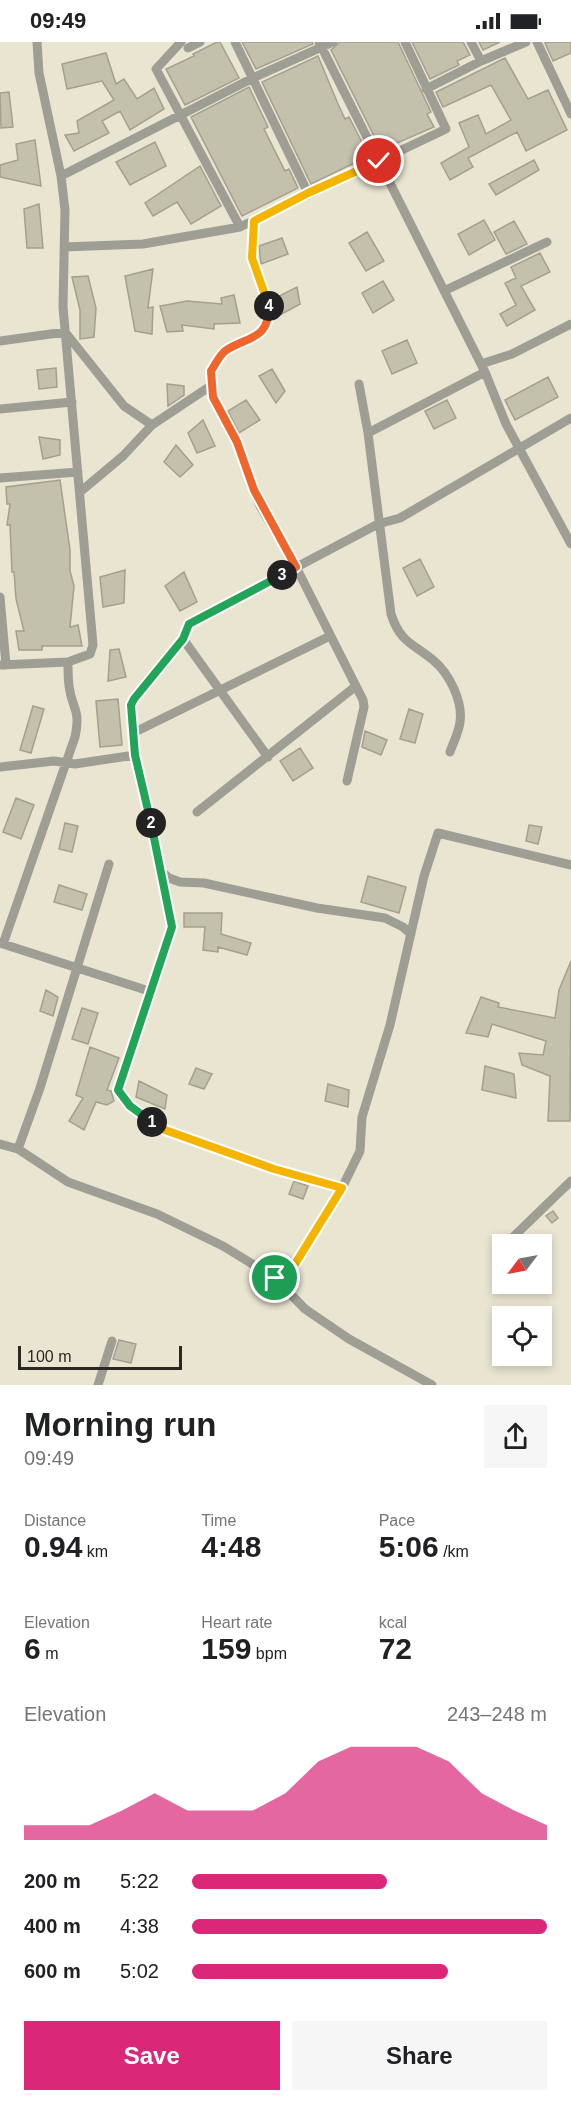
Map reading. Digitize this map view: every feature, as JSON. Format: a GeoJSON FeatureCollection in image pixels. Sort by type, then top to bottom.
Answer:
{"type":"FeatureCollection","features":[{"type":"Feature","properties":{"kind":"street"},"geometry":{"type":"LineString","coordinates":[[0,597],[3,665],[68,662],[90,654],[93,645],[65,332],[65,210],[61,176],[39,73],[37,42]]}},
{"type":"Feature","properties":{"kind":"street"},"geometry":{"type":"LineString","coordinates":[[200,42],[184,45],[156,69],[178,115],[240,226]]}},
{"type":"Feature","properties":{"kind":"street"},"geometry":{"type":"LineString","coordinates":[[235,42],[308,193]]}},
{"type":"Feature","properties":{"kind":"street"},"geometry":{"type":"LineString","coordinates":[[61,176],[253,78],[321,45],[333,42]]}},
{"type":"Feature","properties":{"kind":"street"},"geometry":{"type":"LineString","coordinates":[[64,247],[143,244],[240,226],[446,129],[405,42]]}},
{"type":"Feature","properties":{"kind":"street"},"geometry":{"type":"LineString","coordinates":[[471,42],[480,61]]}},
{"type":"Feature","properties":{"kind":"street"},"geometry":{"type":"LineString","coordinates":[[426,89],[480,61],[526,42]]}},
{"type":"Feature","properties":{"kind":"street"},"geometry":{"type":"LineString","coordinates":[[537,42],[571,114]]}},
{"type":"Feature","properties":{"kind":"street"},"geometry":{"type":"LineString","coordinates":[[321,45],[483,368],[506,424],[571,544]]}},
{"type":"Feature","properties":{"kind":"street"},"geometry":{"type":"LineString","coordinates":[[254,221],[252,258],[265,291],[269,317],[259,335],[226,351],[218,360],[211,371],[213,397],[237,442],[260,506],[296,567],[356,686],[364,707],[347,781]]}},
{"type":"Feature","properties":{"kind":"street"},"geometry":{"type":"LineString","coordinates":[[444,291],[547,242]]}},
{"type":"Feature","properties":{"kind":"street"},"geometry":{"type":"LineString","coordinates":[[368,433],[483,368],[571,324]]}},
{"type":"Feature","properties":{"kind":"street"},"geometry":{"type":"LineString","coordinates":[[0,341],[65,332]]}},
{"type":"Feature","properties":{"kind":"street"},"geometry":{"type":"LineString","coordinates":[[65,332],[124,406],[152,425]]}},
{"type":"Feature","properties":{"kind":"street"},"geometry":{"type":"LineString","coordinates":[[358,384],[368,433],[378,524],[395,627],[400,637],[435,661],[447,677],[456,698],[460,723],[450,752]]}},
{"type":"Feature","properties":{"kind":"street"},"geometry":{"type":"LineString","coordinates":[[80,492],[123,456],[152,425],[212,385]]}},
{"type":"Feature","properties":{"kind":"street"},"geometry":{"type":"LineString","coordinates":[[0,409],[72,402]]}},
{"type":"Feature","properties":{"kind":"street"},"geometry":{"type":"LineString","coordinates":[[342,1188],[274,1169],[165,1130],[126,1101],[118,1090],[172,927],[170,910],[158,868],[147,800],[135,755],[131,705],[183,639],[189,624],[378,524],[400,518],[571,418]]}},
{"type":"Feature","properties":{"kind":"street"},"geometry":{"type":"LineString","coordinates":[[0,478],[78,472]]}},
{"type":"Feature","properties":{"kind":"street"},"geometry":{"type":"LineString","coordinates":[[134,733],[330,636]]}},
{"type":"Feature","properties":{"kind":"street"},"geometry":{"type":"LineString","coordinates":[[183,639],[268,757]]}},
{"type":"Feature","properties":{"kind":"street"},"geometry":{"type":"LineString","coordinates":[[68,662],[69,688],[77,707],[78,721],[1,944],[149,991]]}},
{"type":"Feature","properties":{"kind":"street"},"geometry":{"type":"LineString","coordinates":[[197,812],[356,686]]}},
{"type":"Feature","properties":{"kind":"street"},"geometry":{"type":"LineString","coordinates":[[0,767],[54,761],[75,765],[135,755]]}},
{"type":"Feature","properties":{"kind":"street"},"geometry":{"type":"LineString","coordinates":[[282,1285],[342,1188],[360,1151],[362,1117],[390,1025],[424,876],[438,833],[571,865]]}},
{"type":"Feature","properties":{"kind":"street"},"geometry":{"type":"LineString","coordinates":[[18,1149],[40,1088],[110,864]]}},
{"type":"Feature","properties":{"kind":"street"},"geometry":{"type":"LineString","coordinates":[[158,868],[169,878],[180,882],[204,883],[317,908],[386,918],[411,934]]}},
{"type":"Feature","properties":{"kind":"street"},"geometry":{"type":"LineString","coordinates":[[0,1144],[18,1149],[68,1182],[157,1214],[223,1246],[282,1285],[304,1309],[349,1339],[432,1385]]}},
{"type":"Feature","properties":{"kind":"street"},"geometry":{"type":"LineString","coordinates":[[516,1234],[571,1181]]}},
{"type":"Feature","properties":{"kind":"street"},"geometry":{"type":"LineString","coordinates":[[98,1385],[112,1341]]}},
{"type":"Feature","properties":{"kind":"building"},"geometry":{"type":"Polygon","coordinates":[[[220,42],[239,78],[185,105],[166,69],[220,42]]]}},
{"type":"Feature","properties":{"kind":"building"},"geometry":{"type":"Polygon","coordinates":[[[242,42],[312,42],[313,44],[256,69],[242,42]]]}},
{"type":"Feature","properties":{"kind":"building"},"geometry":{"type":"Polygon","coordinates":[[[340,42],[398,42],[431,112],[427,114],[434,127],[381,150],[331,50],[340,42]]]}},
{"type":"Feature","properties":{"kind":"building"},"geometry":{"type":"Polygon","coordinates":[[[412,42],[463,42],[470,55],[457,61],[459,65],[430,79],[412,42]]]}},
{"type":"Feature","properties":{"kind":"building"},"geometry":{"type":"Polygon","coordinates":[[[479,42],[500,42],[483,50],[479,42]]]}},
{"type":"Feature","properties":{"kind":"building"},"geometry":{"type":"Polygon","coordinates":[[[571,42],[571,53],[553,61],[545,43],[571,42]]]}},
{"type":"Feature","properties":{"kind":"building"},"geometry":{"type":"Polygon","coordinates":[[[106,53],[116,84],[124,79],[137,99],[154,88],[164,109],[130,130],[120,111],[102,121],[109,133],[74,151],[65,135],[79,133],[77,121],[114,100],[102,81],[67,89],[62,64],[106,53]]]}},
{"type":"Feature","properties":{"kind":"building"},"geometry":{"type":"Polygon","coordinates":[[[318,56],[345,119],[349,117],[369,156],[311,184],[262,82],[318,56]]]}},
{"type":"Feature","properties":{"kind":"building"},"geometry":{"type":"Polygon","coordinates":[[[505,58],[528,99],[548,90],[567,130],[526,151],[517,132],[468,158],[473,167],[450,180],[441,163],[469,147],[459,123],[478,115],[486,134],[511,120],[491,85],[443,107],[436,92],[505,58]]]}},
{"type":"Feature","properties":{"kind":"building"},"geometry":{"type":"Polygon","coordinates":[[[249,87],[268,127],[264,129],[285,171],[289,169],[298,188],[242,216],[191,117],[249,87]]]}},
{"type":"Feature","properties":{"kind":"building"},"geometry":{"type":"Polygon","coordinates":[[[9,92],[13,127],[1,128],[0,93],[9,92]]]}},
{"type":"Feature","properties":{"kind":"building"},"geometry":{"type":"Polygon","coordinates":[[[35,140],[41,186],[0,177],[0,165],[18,160],[16,144],[35,140]]]}},
{"type":"Feature","properties":{"kind":"building"},"geometry":{"type":"Polygon","coordinates":[[[155,142],[166,166],[130,185],[116,162],[155,142]]]}},
{"type":"Feature","properties":{"kind":"building"},"geometry":{"type":"Polygon","coordinates":[[[534,160],[539,170],[496,195],[489,184],[534,160]]]}},
{"type":"Feature","properties":{"kind":"building"},"geometry":{"type":"Polygon","coordinates":[[[200,166],[221,206],[191,224],[177,202],[153,216],[145,203],[200,166]]]}},
{"type":"Feature","properties":{"kind":"building"},"geometry":{"type":"Polygon","coordinates":[[[39,204],[43,248],[27,248],[24,209],[39,204]]]}},
{"type":"Feature","properties":{"kind":"building"},"geometry":{"type":"Polygon","coordinates":[[[484,220],[495,240],[469,255],[458,234],[484,220]]]}},
{"type":"Feature","properties":{"kind":"building"},"geometry":{"type":"Polygon","coordinates":[[[514,221],[527,244],[506,254],[494,232],[514,221]]]}},
{"type":"Feature","properties":{"kind":"building"},"geometry":{"type":"Polygon","coordinates":[[[367,232],[384,261],[366,271],[349,243],[367,232]]]}},
{"type":"Feature","properties":{"kind":"building"},"geometry":{"type":"Polygon","coordinates":[[[282,238],[288,254],[261,264],[259,246],[282,238]]]}},
{"type":"Feature","properties":{"kind":"building"},"geometry":{"type":"Polygon","coordinates":[[[540,253],[550,272],[521,286],[535,310],[507,326],[500,314],[516,305],[505,283],[516,278],[511,267],[540,253]]]}},
{"type":"Feature","properties":{"kind":"building"},"geometry":{"type":"Polygon","coordinates":[[[153,269],[148,308],[153,307],[152,334],[135,331],[125,276],[153,269]]]}},
{"type":"Feature","properties":{"kind":"building"},"geometry":{"type":"Polygon","coordinates":[[[88,276],[96,308],[94,337],[80,339],[80,310],[72,277],[88,276]]]}},
{"type":"Feature","properties":{"kind":"building"},"geometry":{"type":"Polygon","coordinates":[[[383,281],[394,300],[373,313],[362,293],[383,281]]]}},
{"type":"Feature","properties":{"kind":"building"},"geometry":{"type":"Polygon","coordinates":[[[297,287],[300,304],[280,315],[273,299],[297,287]]]}},
{"type":"Feature","properties":{"kind":"building"},"geometry":{"type":"Polygon","coordinates":[[[234,295],[240,323],[214,324],[214,329],[182,325],[183,331],[167,332],[160,306],[187,301],[222,304],[221,298],[234,295]]]}},
{"type":"Feature","properties":{"kind":"building"},"geometry":{"type":"Polygon","coordinates":[[[407,340],[417,363],[392,374],[382,351],[407,340]]]}},
{"type":"Feature","properties":{"kind":"building"},"geometry":{"type":"Polygon","coordinates":[[[56,368],[57,387],[39,389],[37,370],[56,368]]]}},
{"type":"Feature","properties":{"kind":"building"},"geometry":{"type":"Polygon","coordinates":[[[272,369],[285,391],[276,403],[259,376],[272,369]]]}},
{"type":"Feature","properties":{"kind":"building"},"geometry":{"type":"Polygon","coordinates":[[[548,377],[558,397],[515,420],[505,400],[548,377]]]}},
{"type":"Feature","properties":{"kind":"building"},"geometry":{"type":"Polygon","coordinates":[[[167,384],[184,386],[184,395],[168,406],[167,384]]]}},
{"type":"Feature","properties":{"kind":"building"},"geometry":{"type":"Polygon","coordinates":[[[246,400],[260,420],[239,433],[228,411],[246,400]]]}},
{"type":"Feature","properties":{"kind":"building"},"geometry":{"type":"Polygon","coordinates":[[[447,400],[456,418],[434,429],[425,411],[447,400]]]}},
{"type":"Feature","properties":{"kind":"building"},"geometry":{"type":"Polygon","coordinates":[[[203,420],[215,446],[197,453],[188,433],[203,420]]]}},
{"type":"Feature","properties":{"kind":"building"},"geometry":{"type":"Polygon","coordinates":[[[39,437],[60,440],[60,455],[43,459],[39,437]]]}},
{"type":"Feature","properties":{"kind":"building"},"geometry":{"type":"Polygon","coordinates":[[[176,445],[193,465],[180,477],[164,462],[176,445]]]}},
{"type":"Feature","properties":{"kind":"building"},"geometry":{"type":"Polygon","coordinates":[[[60,480],[70,550],[70,571],[74,586],[70,627],[78,625],[82,646],[42,646],[42,650],[19,650],[16,631],[24,631],[16,599],[14,572],[12,572],[10,525],[7,525],[10,504],[7,504],[6,487],[60,480]]]}},
{"type":"Feature","properties":{"kind":"building"},"geometry":{"type":"Polygon","coordinates":[[[420,559],[434,587],[417,596],[403,568],[420,559]]]}},
{"type":"Feature","properties":{"kind":"building"},"geometry":{"type":"Polygon","coordinates":[[[125,570],[124,603],[103,607],[100,577],[125,570]]]}},
{"type":"Feature","properties":{"kind":"building"},"geometry":{"type":"Polygon","coordinates":[[[184,572],[197,602],[180,611],[165,586],[184,572]]]}},
{"type":"Feature","properties":{"kind":"building"},"geometry":{"type":"Polygon","coordinates":[[[119,649],[126,677],[108,681],[110,650],[119,649]]]}},
{"type":"Feature","properties":{"kind":"building"},"geometry":{"type":"Polygon","coordinates":[[[118,699],[122,745],[100,747],[96,701],[118,699]]]}},
{"type":"Feature","properties":{"kind":"building"},"geometry":{"type":"Polygon","coordinates":[[[33,706],[44,709],[31,753],[20,750],[33,706]]]}},
{"type":"Feature","properties":{"kind":"building"},"geometry":{"type":"Polygon","coordinates":[[[409,709],[423,714],[415,743],[400,739],[409,709]]]}},
{"type":"Feature","properties":{"kind":"building"},"geometry":{"type":"Polygon","coordinates":[[[365,731],[387,740],[381,755],[362,747],[365,731]]]}},
{"type":"Feature","properties":{"kind":"building"},"geometry":{"type":"Polygon","coordinates":[[[300,748],[313,768],[293,781],[280,761],[300,748]]]}},
{"type":"Feature","properties":{"kind":"building"},"geometry":{"type":"Polygon","coordinates":[[[16,798],[34,805],[21,839],[3,832],[16,798]]]}},
{"type":"Feature","properties":{"kind":"building"},"geometry":{"type":"Polygon","coordinates":[[[65,823],[78,826],[72,852],[59,849],[65,823]]]}},
{"type":"Feature","properties":{"kind":"building"},"geometry":{"type":"Polygon","coordinates":[[[529,825],[542,827],[538,844],[526,841],[529,825]]]}},
{"type":"Feature","properties":{"kind":"building"},"geometry":{"type":"Polygon","coordinates":[[[368,876],[406,887],[399,913],[361,902],[368,876]]]}},
{"type":"Feature","properties":{"kind":"building"},"geometry":{"type":"Polygon","coordinates":[[[59,885],[87,894],[82,910],[54,902],[59,885]]]}},
{"type":"Feature","properties":{"kind":"building"},"geometry":{"type":"Polygon","coordinates":[[[184,913],[222,913],[221,934],[251,943],[247,955],[218,947],[218,952],[203,950],[205,927],[184,927],[184,913]]]}},
{"type":"Feature","properties":{"kind":"building"},"geometry":{"type":"Polygon","coordinates":[[[571,961],[570,1121],[548,1121],[550,1076],[522,1065],[519,1053],[543,1055],[546,1041],[492,1024],[488,1037],[466,1033],[481,997],[499,1003],[498,1007],[555,1018],[559,990],[571,961]]]}},
{"type":"Feature","properties":{"kind":"building"},"geometry":{"type":"Polygon","coordinates":[[[46,990],[58,997],[53,1016],[40,1011],[46,990]]]}},
{"type":"Feature","properties":{"kind":"building"},"geometry":{"type":"Polygon","coordinates":[[[82,1008],[98,1013],[88,1044],[72,1039],[82,1008]]]}},
{"type":"Feature","properties":{"kind":"building"},"geometry":{"type":"Polygon","coordinates":[[[90,1047],[119,1058],[107,1090],[111,1091],[114,1101],[107,1105],[96,1102],[84,1130],[69,1121],[83,1098],[76,1095],[90,1047]]]}},
{"type":"Feature","properties":{"kind":"building"},"geometry":{"type":"Polygon","coordinates":[[[485,1066],[514,1074],[516,1098],[482,1090],[485,1066]]]}},
{"type":"Feature","properties":{"kind":"building"},"geometry":{"type":"Polygon","coordinates":[[[196,1068],[212,1074],[204,1089],[189,1084],[196,1068]]]}},
{"type":"Feature","properties":{"kind":"building"},"geometry":{"type":"Polygon","coordinates":[[[139,1081],[167,1095],[165,1109],[136,1097],[139,1081]]]}},
{"type":"Feature","properties":{"kind":"building"},"geometry":{"type":"Polygon","coordinates":[[[328,1084],[349,1090],[348,1107],[325,1101],[328,1084]]]}},
{"type":"Feature","properties":{"kind":"building"},"geometry":{"type":"Polygon","coordinates":[[[294,1181],[308,1186],[303,1199],[289,1194],[294,1181]]]}},
{"type":"Feature","properties":{"kind":"building"},"geometry":{"type":"Polygon","coordinates":[[[553,1211],[558,1218],[552,1223],[546,1216],[553,1211]]]}},
{"type":"Feature","properties":{"kind":"building"},"geometry":{"type":"Polygon","coordinates":[[[119,1340],[136,1344],[131,1363],[113,1359],[119,1340]]]}},
{"type":"Feature","properties":{"kind":"route"},"geometry":{"type":"LineString","coordinates":[[275,1278],[282,1285],[342,1188],[306,1176],[274,1169],[219,1147],[165,1130],[130,1106],[118,1090],[172,927],[170,910],[158,868],[141,772],[135,755],[131,705],[146,682],[183,639],[189,624],[296,567],[260,506],[237,442],[213,397],[211,371],[226,351],[259,335],[269,317],[265,291],[252,258],[254,221],[308,193],[379,161]]}}]}
